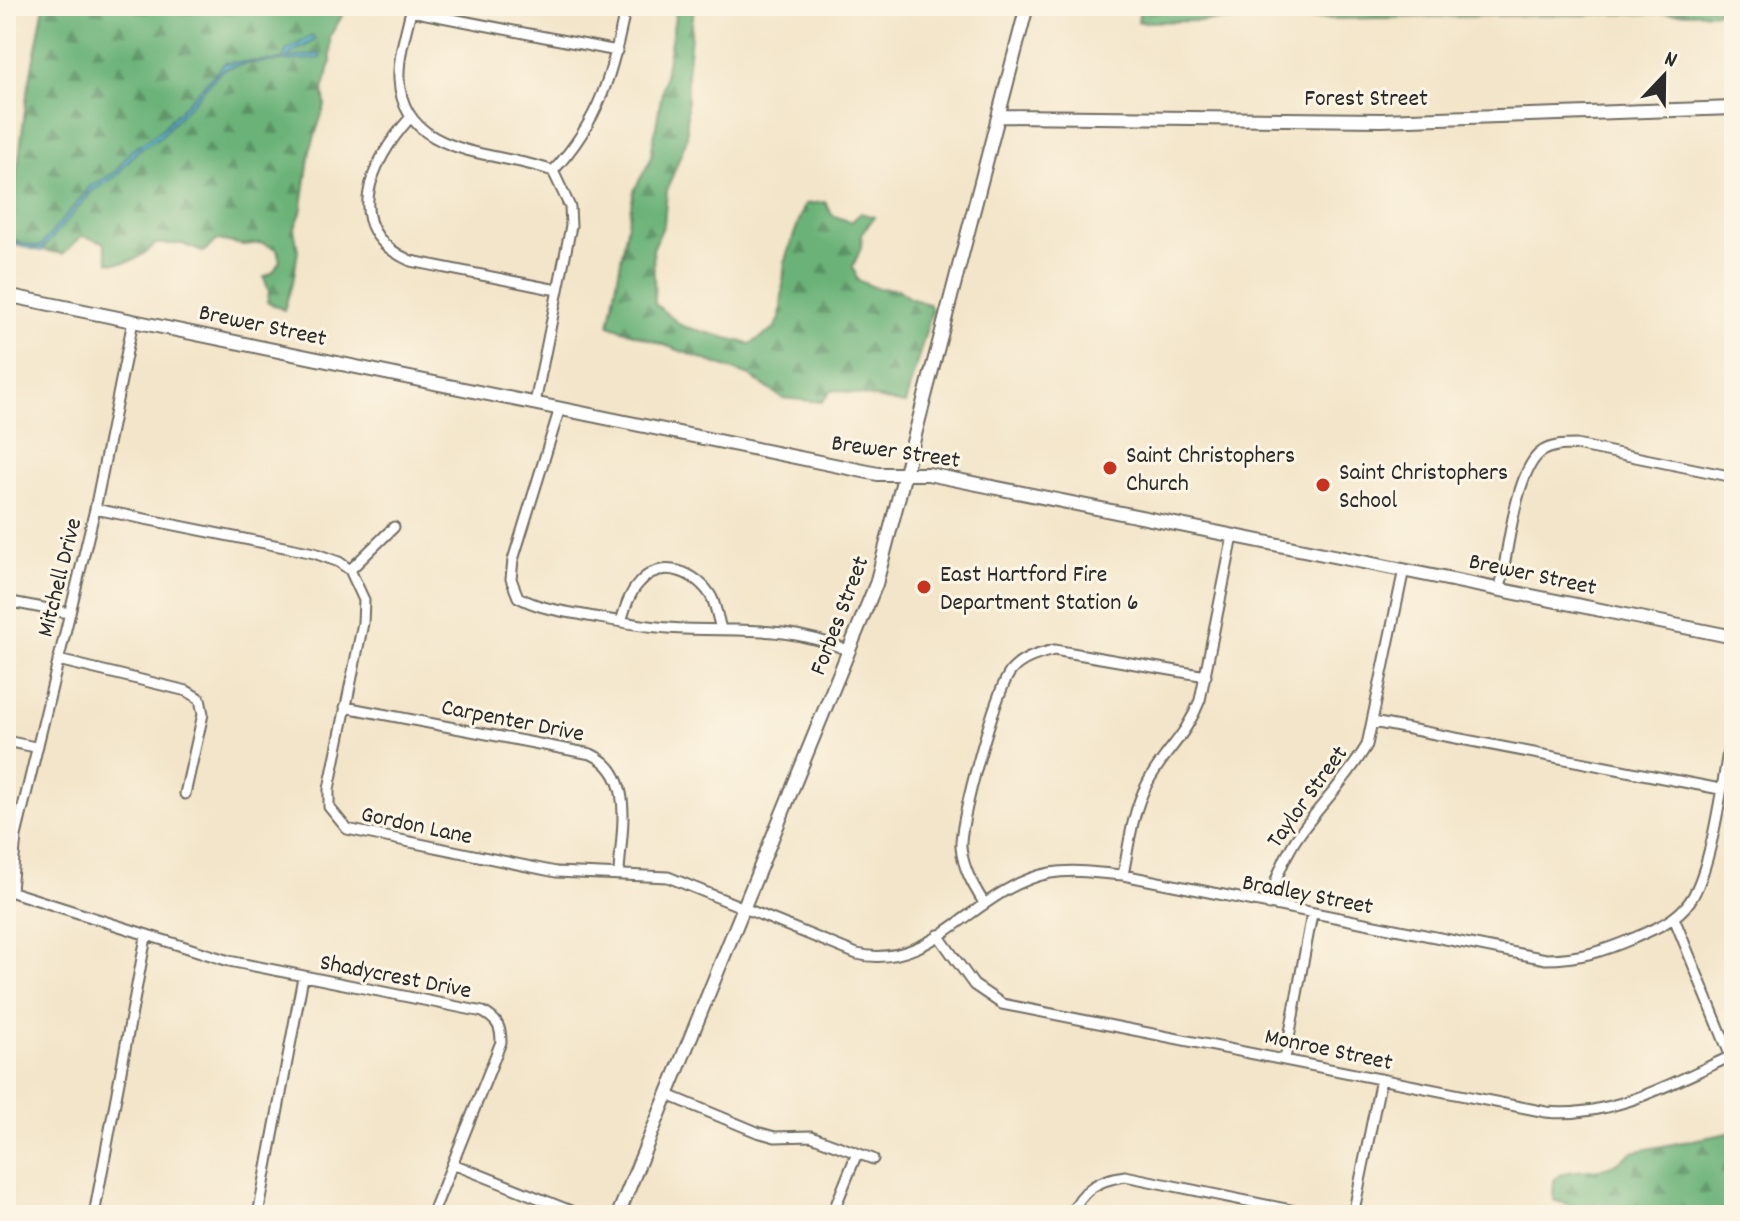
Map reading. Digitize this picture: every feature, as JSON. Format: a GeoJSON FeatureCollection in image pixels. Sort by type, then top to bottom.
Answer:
{"type":"FeatureCollection","features":[{"type":"Feature","properties":{"kind":"main road","name":"Forbes Street"},"geometry":{"type":"LineString","coordinates":[[618,1215],[880,572],[1027,6]]}},
{"type":"Feature","properties":{"kind":"main road","name":"Forest Street"},"geometry":{"type":"LineString","coordinates":[[999,116],[1381,120],[1734,108]]}},
{"type":"Feature","properties":{"kind":"main road","name":"Brewer Street"},"geometry":{"type":"LineString","coordinates":[[6,295],[878,474],[928,474],[1734,637]]}},
{"type":"Feature","properties":{"kind":"street"},"geometry":{"type":"LineString","coordinates":[[553,171],[576,146],[597,113],[617,51],[626,6]]}},
{"type":"Feature","properties":{"kind":"street"},"geometry":{"type":"LineString","coordinates":[[535,403],[571,226],[570,207],[553,171],[530,162],[444,143],[410,118],[399,77],[412,9],[617,51]]}},
{"type":"Feature","properties":{"kind":"street"},"geometry":{"type":"LineString","coordinates":[[410,118],[386,144],[374,171],[368,196],[369,218],[376,238],[391,253],[411,261],[557,290]]}},
{"type":"Feature","properties":{"kind":"street","name":"Mitchell Drive"},"geometry":{"type":"LineString","coordinates":[[9,890],[16,836],[35,747],[95,509],[133,321]]}},
{"type":"Feature","properties":{"kind":"street"},"geometry":{"type":"LineString","coordinates":[[560,408],[513,560],[511,579],[518,597],[533,605],[621,622],[792,632],[815,636],[850,651]]}},
{"type":"Feature","properties":{"kind":"street"},"geometry":{"type":"LineString","coordinates":[[1500,589],[1524,480],[1541,452],[1559,445],[1576,445],[1734,477]]}},
{"type":"Feature","properties":{"kind":"street"},"geometry":{"type":"LineString","coordinates":[[95,509],[314,553],[339,562],[350,570],[394,527]]}},
{"type":"Feature","properties":{"kind":"street"},"geometry":{"type":"LineString","coordinates":[[1123,875],[1137,806],[1158,765],[1191,724],[1206,676],[1233,536]]}},
{"type":"Feature","properties":{"kind":"street","name":"Taylor Street"},"geometry":{"type":"LineString","coordinates":[[1269,905],[1285,852],[1302,826],[1354,767],[1367,745],[1404,569]]}},
{"type":"Feature","properties":{"kind":"street","name":"Gordon Lane"},"geometry":{"type":"LineString","coordinates":[[350,570],[364,600],[329,807],[347,829],[556,872],[619,872],[668,877],[745,908]]}},
{"type":"Feature","properties":{"kind":"street"},"geometry":{"type":"LineString","coordinates":[[621,622],[628,599],[641,580],[658,570],[681,570],[698,580],[712,598],[721,629]]}},
{"type":"Feature","properties":{"kind":"street"},"geometry":{"type":"LineString","coordinates":[[6,601],[69,613]]}},
{"type":"Feature","properties":{"kind":"street"},"geometry":{"type":"LineString","coordinates":[[984,903],[964,870],[960,845],[963,822],[1000,694],[1011,671],[1030,657],[1054,650],[1206,676]]}},
{"type":"Feature","properties":{"kind":"street"},"geometry":{"type":"LineString","coordinates":[[58,660],[187,691],[200,699],[203,714],[185,794]]}},
{"type":"Feature","properties":{"kind":"street","name":"Carpenter Drive"},"geometry":{"type":"LineString","coordinates":[[345,707],[591,754],[606,761],[618,775],[622,795],[619,872]]}},
{"type":"Feature","properties":{"kind":"street","name":"Bradley Street"},"geometry":{"type":"LineString","coordinates":[[745,908],[857,954],[878,959],[898,957],[921,948],[984,903],[1048,873],[1077,871],[1123,875],[1546,959],[1575,959],[1604,951],[1674,918],[1689,903],[1700,883],[1734,717]]}},
{"type":"Feature","properties":{"kind":"street"},"geometry":{"type":"LineString","coordinates":[[1373,722],[1720,789]]}},
{"type":"Feature","properties":{"kind":"street"},"geometry":{"type":"LineString","coordinates":[[6,741],[35,747]]}},
{"type":"Feature","properties":{"kind":"street","name":"Shadycrest Drive"},"geometry":{"type":"LineString","coordinates":[[9,890],[146,937],[229,961],[483,1012],[494,1018],[501,1028],[501,1042],[453,1164]]}},
{"type":"Feature","properties":{"kind":"street"},"geometry":{"type":"LineString","coordinates":[[1285,1059],[1312,914]]}},
{"type":"Feature","properties":{"kind":"street"},"geometry":{"type":"LineString","coordinates":[[1674,918],[1732,1056]]}},
{"type":"Feature","properties":{"kind":"street","name":"Monroe Street"},"geometry":{"type":"LineString","coordinates":[[938,935],[974,985],[1002,1004],[1570,1114],[1618,1105],[1732,1056]]}},
{"type":"Feature","properties":{"kind":"street"},"geometry":{"type":"LineString","coordinates":[[94,1215],[146,937]]}},
{"type":"Feature","properties":{"kind":"street"},"geometry":{"type":"LineString","coordinates":[[258,1215],[303,977]]}},
{"type":"Feature","properties":{"kind":"street"},"geometry":{"type":"LineString","coordinates":[[1353,1215],[1381,1079]]}},
{"type":"Feature","properties":{"kind":"street"},"geometry":{"type":"LineString","coordinates":[[668,1095],[757,1132],[775,1137],[811,1136],[873,1159]]}},
{"type":"Feature","properties":{"kind":"street"},"geometry":{"type":"LineString","coordinates":[[832,1215],[857,1153]]}},
{"type":"Feature","properties":{"kind":"street"},"geometry":{"type":"LineString","coordinates":[[432,1215],[453,1164],[581,1215]]}},
{"type":"Feature","properties":{"kind":"street"},"geometry":{"type":"LineString","coordinates":[[1071,1215],[1085,1191],[1101,1180],[1125,1176],[1315,1215]]}},
{"type":"Feature","properties":{"kind":"green space"},"geometry":{"type":"Polygon","coordinates":[[[44,6],[348,6],[330,36],[331,63],[323,90],[325,105],[310,151],[301,213],[294,229],[298,250],[284,310],[267,302],[269,292],[264,277],[273,272],[280,261],[277,249],[262,243],[243,245],[218,240],[203,252],[182,244],[156,244],[135,259],[116,263],[109,262],[104,242],[82,236],[63,254],[32,248],[9,237],[27,94],[44,6]]]}},
{"type":"Feature","properties":{"kind":"green space"},"geometry":{"type":"Polygon","coordinates":[[[677,6],[694,6],[687,74],[687,138],[667,190],[664,224],[653,249],[655,304],[682,326],[750,344],[773,330],[780,319],[785,260],[805,204],[825,202],[832,215],[851,222],[861,213],[874,217],[862,234],[861,248],[853,266],[857,280],[876,288],[898,289],[909,298],[929,304],[932,310],[905,404],[837,390],[831,391],[822,402],[782,398],[750,376],[609,325],[634,190],[650,161],[677,6]]]}},
{"type":"Feature","properties":{"kind":"green space"},"geometry":{"type":"Polygon","coordinates":[[[1140,6],[1734,6],[1734,12],[1138,22],[1140,6]]]}},
{"type":"Feature","properties":{"kind":"green space"},"geometry":{"type":"Polygon","coordinates":[[[1734,1132],[1734,1215],[1601,1215],[1553,1200],[1554,1180],[1564,1173],[1607,1167],[1632,1152],[1734,1132]]]}},
{"type":"Feature","properties":{"kind":"water"},"geometry":{"type":"Polygon","coordinates":[[[312,36],[315,39],[312,42],[287,58],[320,54],[321,58],[255,63],[222,70],[160,137],[136,152],[116,176],[92,191],[41,251],[6,243],[7,240],[40,247],[90,187],[114,173],[131,151],[158,133],[225,63],[283,60],[286,51],[312,36]]]}},
{"type":"Feature","properties":{"kind":"place","name":"Saint Christophers Church"},"geometry":{"type":"Point","coordinates":[1110,468]}},
{"type":"Feature","properties":{"kind":"place","name":"Saint Christophers School"},"geometry":{"type":"Point","coordinates":[1323,485]}},
{"type":"Feature","properties":{"kind":"place","name":"East Hartford Fire Department Station 6"},"geometry":{"type":"Point","coordinates":[924,587]}}]}
